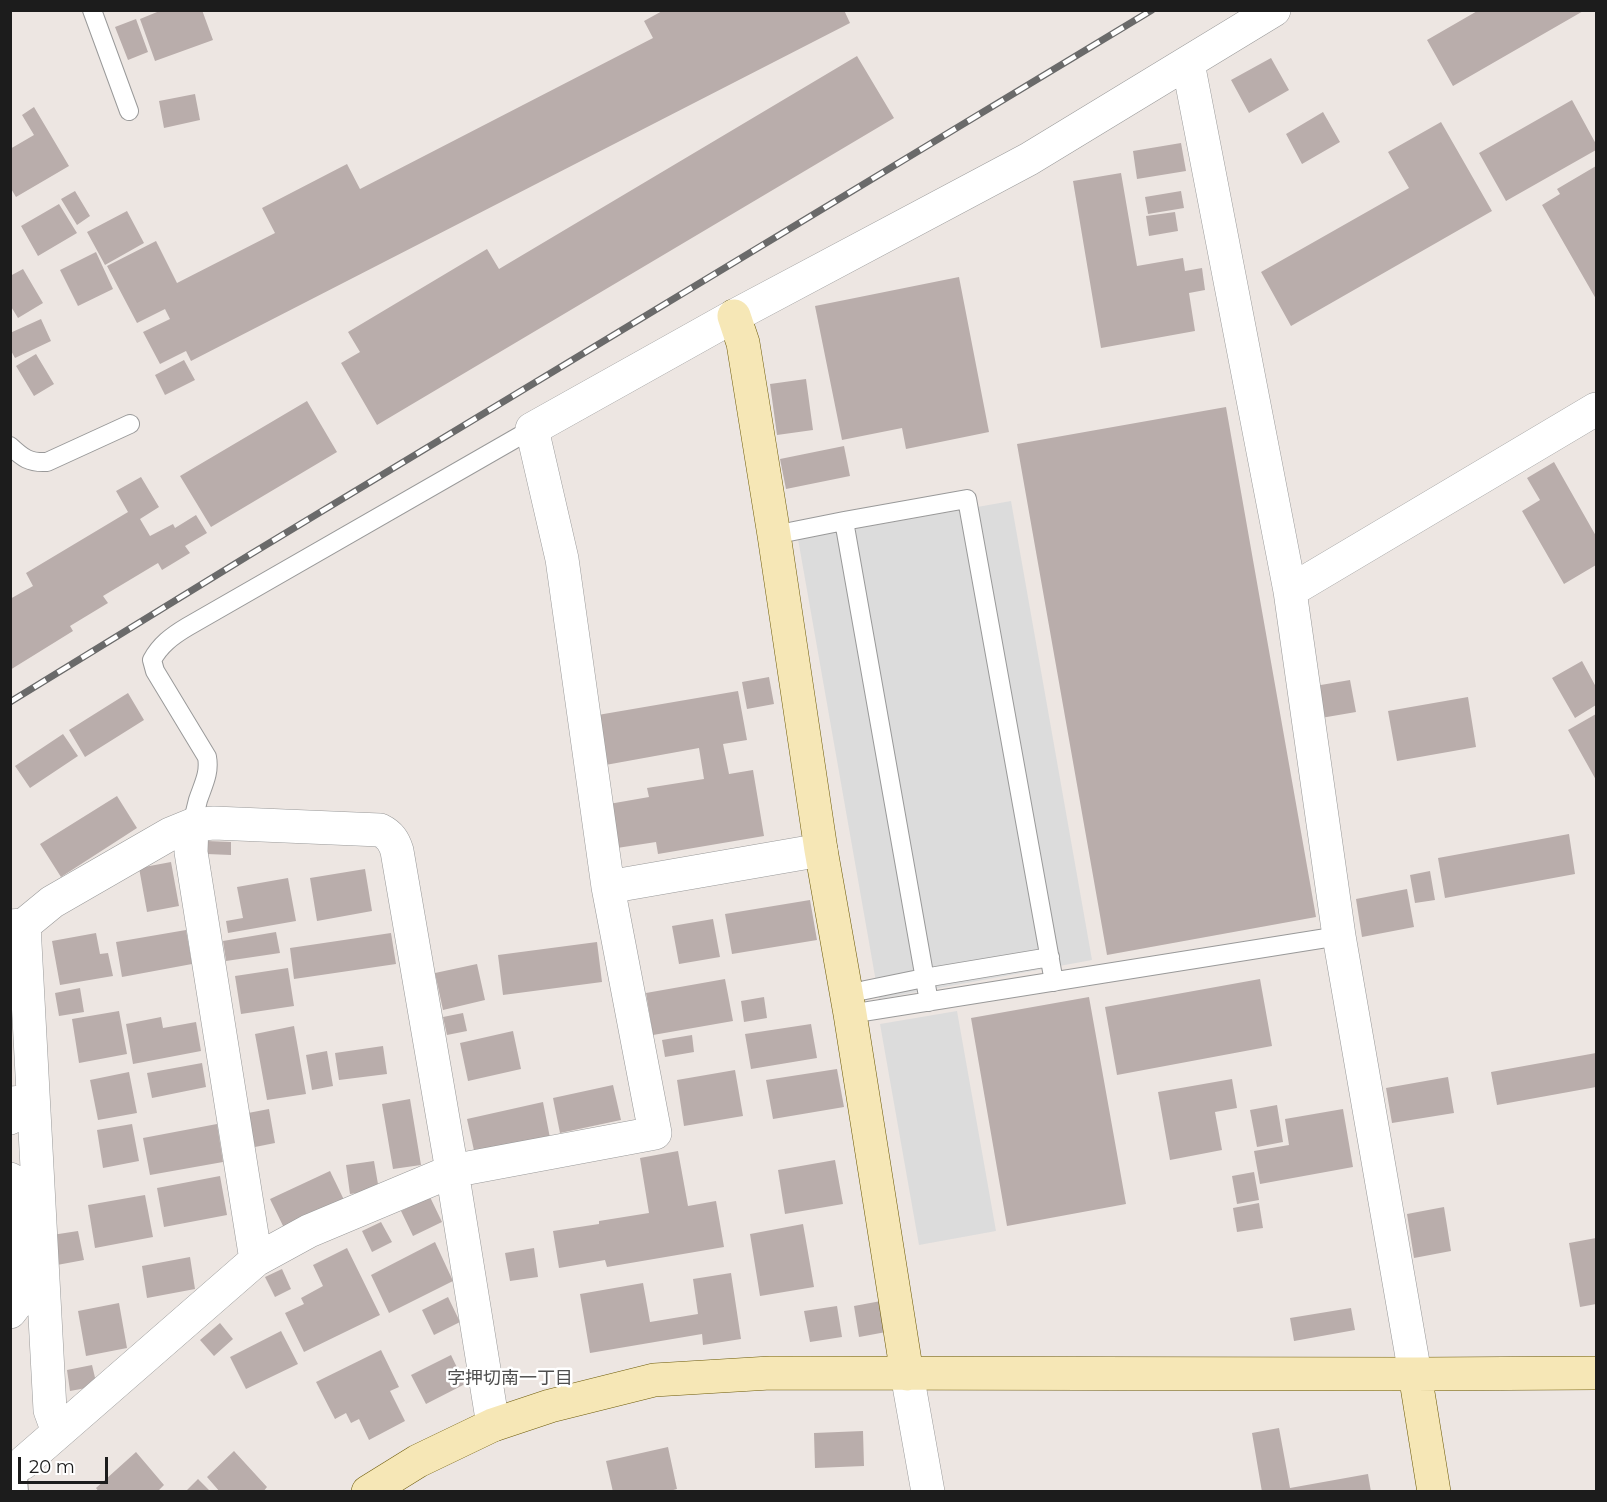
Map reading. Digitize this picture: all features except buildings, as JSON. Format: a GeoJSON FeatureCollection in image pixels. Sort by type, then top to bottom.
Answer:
{"type":"FeatureCollection","features":[{"type":"Feature","properties":{"kind":"street"},"geometry":{"type":"LineString","coordinates":[[21,1477],[58,1432],[256,1260],[309,1231],[452,1172],[655,1133],[608,887],[562,559],[532,429],[734,316],[1029,159],[1274,10]]}},
{"type":"Feature","properties":{"kind":"street"},"geometry":{"type":"LineString","coordinates":[[1188,63],[1290,591],[1339,936],[1434,1491]]}},
{"type":"Feature","properties":{"kind":"street"},"geometry":{"type":"LineString","coordinates":[[734,316],[743,343],[821,850],[928,1491]]}},
{"type":"Feature","properties":{"kind":"street"},"geometry":{"type":"LineString","coordinates":[[1290,591],[1596,409]]}},
{"type":"Feature","properties":{"kind":"street"},"geometry":{"type":"LineString","coordinates":[[58,1432],[50,1410],[22,1110],[17,925],[52,902],[170,834],[192,825],[214,823],[380,830],[387,833],[394,841],[398,851],[493,1425]]}},
{"type":"Feature","properties":{"kind":"street"},"geometry":{"type":"LineString","coordinates":[[192,825],[191,852],[256,1260]]}},
{"type":"Feature","properties":{"kind":"street"},"geometry":{"type":"LineString","coordinates":[[608,887],[821,850]]}},
{"type":"Feature","properties":{"kind":"street"},"geometry":{"type":"LineString","coordinates":[[10,1179],[22,1286],[20,1299],[10,1312]]}},
{"type":"Feature","properties":{"kind":"street"},"geometry":{"type":"LineString","coordinates":[[368,1491],[418,1461],[493,1425],[550,1406],[654,1380],[770,1373],[1596,1373]]}},
{"type":"Feature","properties":{"kind":"lane"},"geometry":{"type":"LineString","coordinates":[[92,10],[129,111]]}},
{"type":"Feature","properties":{"kind":"lane"},"geometry":{"type":"LineString","coordinates":[[10,446],[22,457],[34,463],[47,462],[130,424]]}},
{"type":"Feature","properties":{"kind":"lane"},"geometry":{"type":"LineString","coordinates":[[192,825],[209,766],[207,757],[155,671],[152,660],[157,651],[168,639],[187,627],[532,429]]}},
{"type":"Feature","properties":{"kind":"lane"},"geometry":{"type":"LineString","coordinates":[[774,535],[844,520],[967,499],[1054,981]]}},
{"type":"Feature","properties":{"kind":"lane"},"geometry":{"type":"LineString","coordinates":[[844,520],[928,1002]]}},
{"type":"Feature","properties":{"kind":"lane"},"geometry":{"type":"LineString","coordinates":[[848,1004],[928,1002],[1339,936]]}},
{"type":"Feature","properties":{"kind":"lane"},"geometry":{"type":"LineString","coordinates":[[848,1004],[924,978],[1050,957]]}},
{"type":"Feature","properties":{"kind":"shaded area"},"geometry":{"type":"Polygon","coordinates":[[[1011,501],[1092,960],[879,999],[798,539],[1011,501]]]}},
{"type":"Feature","properties":{"kind":"shaded area"},"geometry":{"type":"Polygon","coordinates":[[[957,1011],[996,1231],[919,1245],[880,1024],[957,1011]]]}},
{"type":"Feature","properties":{"kind":"railway"},"geometry":{"type":"LineString","coordinates":[[10,702],[1152,10]]}},
{"type":"Feature","properties":{"kind":"district","name":"字押切南一丁目"},"geometry":{"type":"Point","coordinates":[510,1379]}}]}
